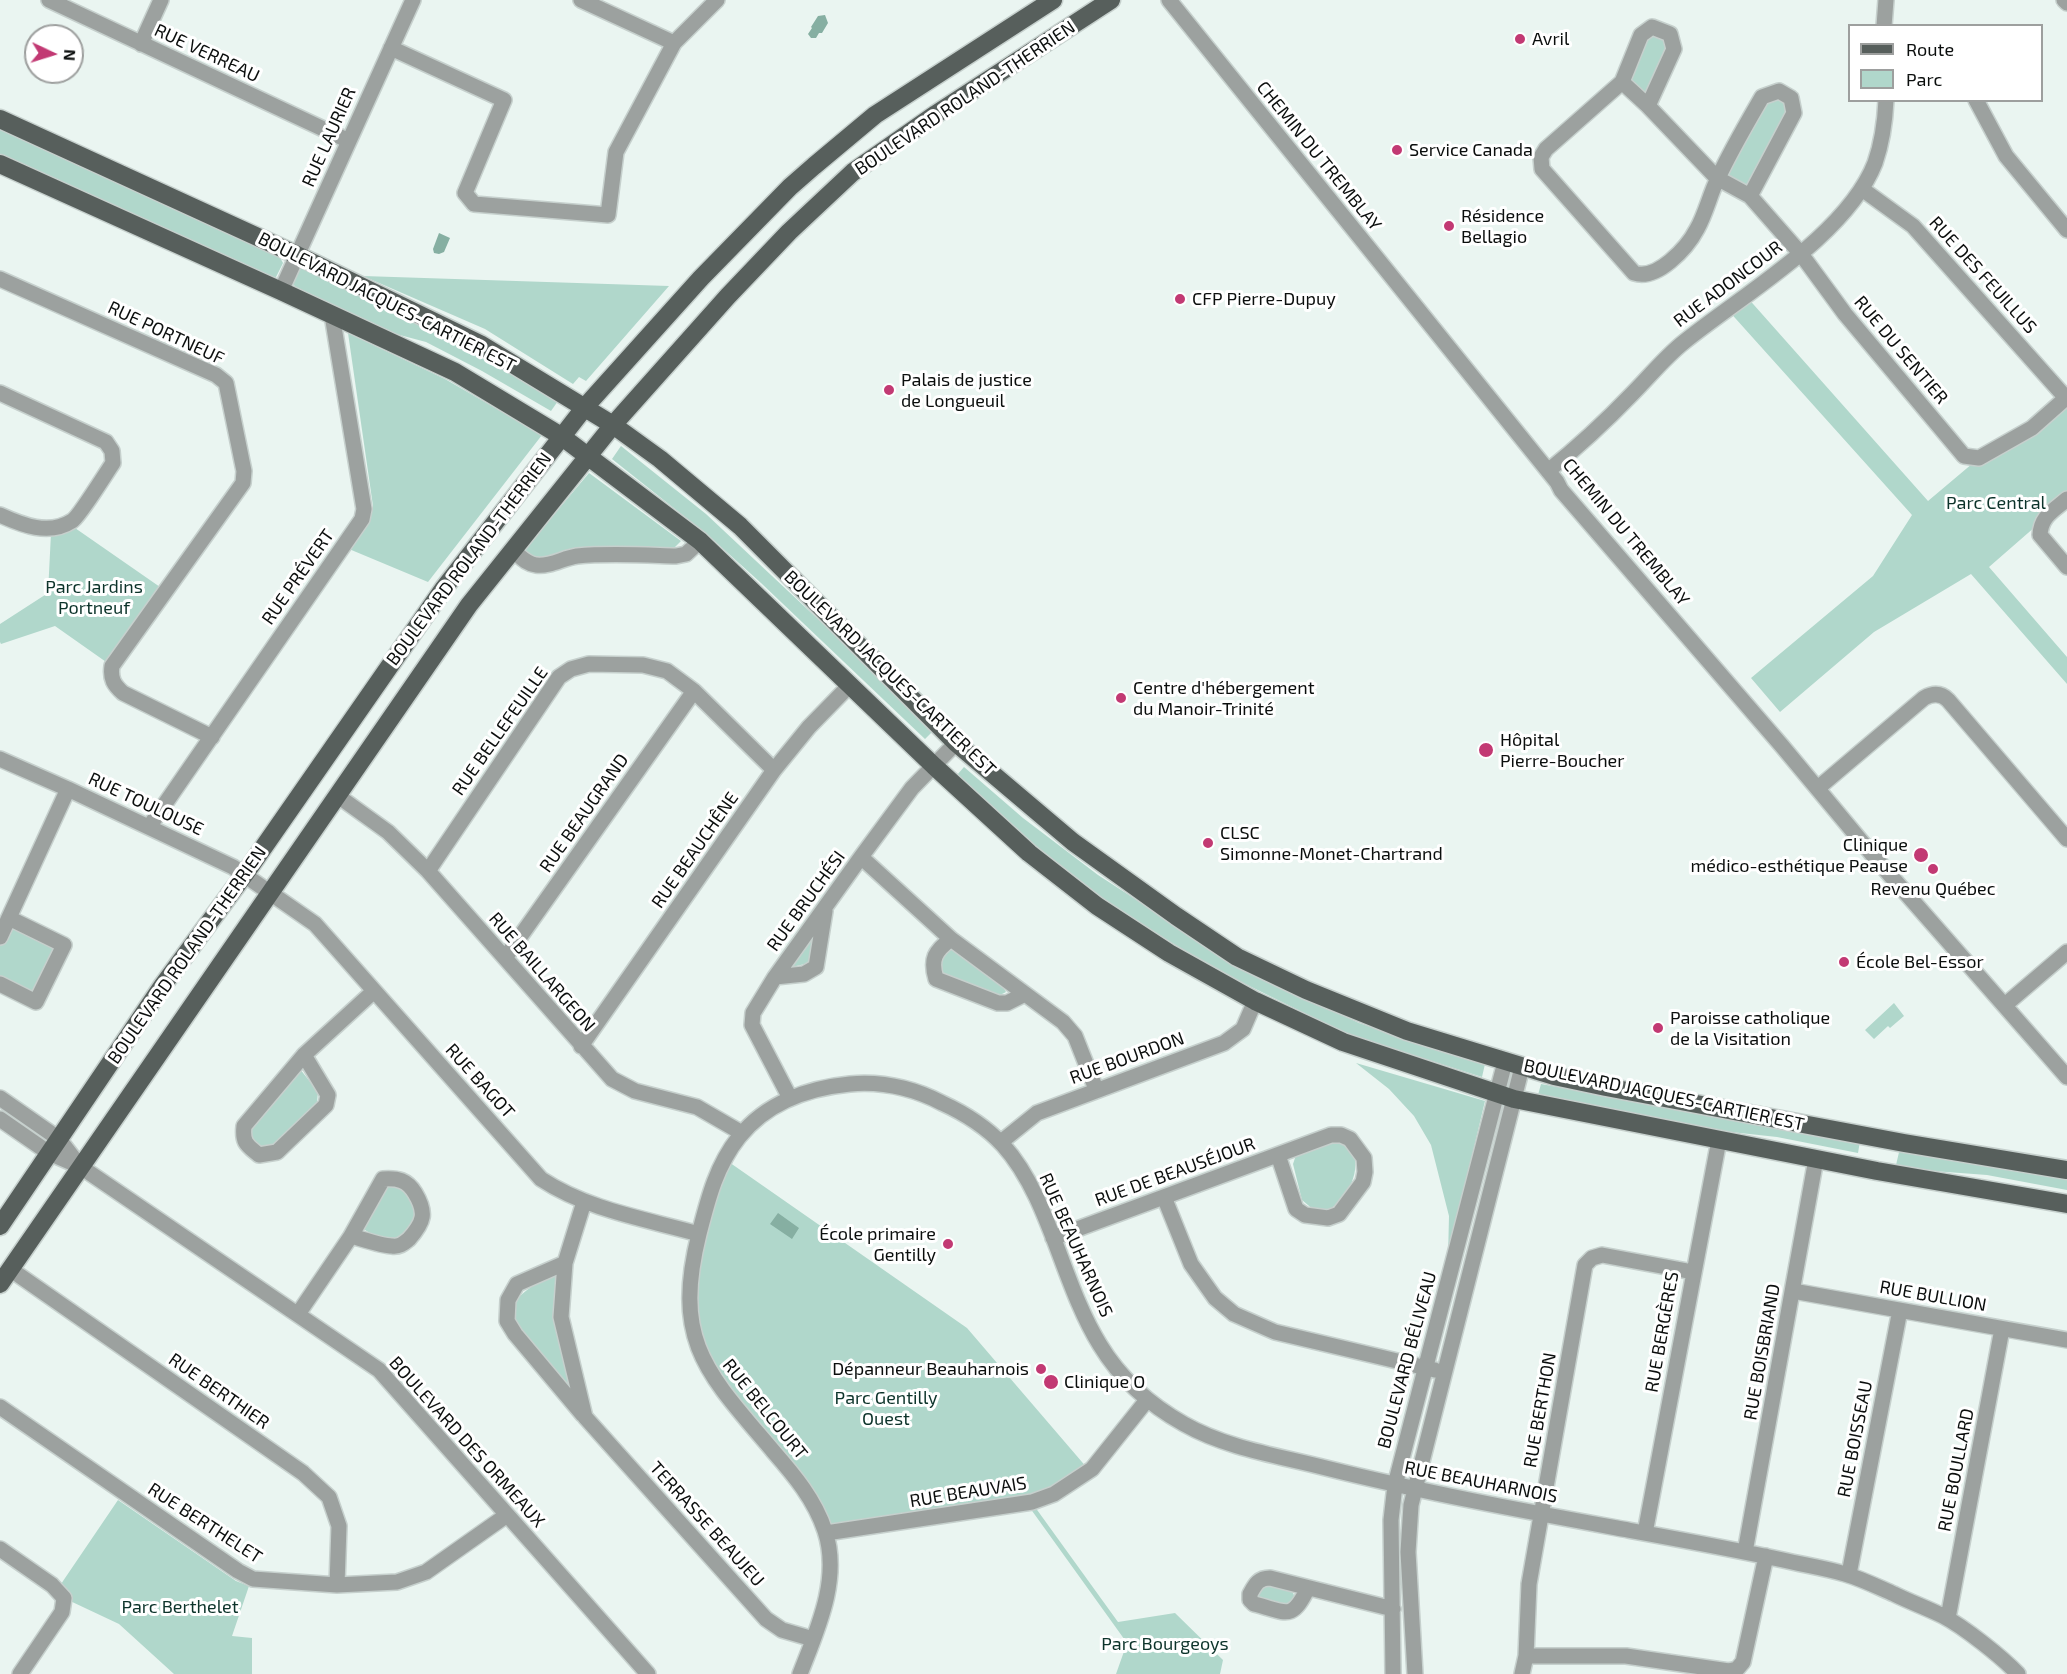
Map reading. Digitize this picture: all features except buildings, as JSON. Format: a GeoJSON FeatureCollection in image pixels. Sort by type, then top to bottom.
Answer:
{"type":"FeatureCollection","features":[{"type":"Feature","properties":{"kind":"main road","name":"BOULEVARD ROLAND-THERRIEN"},"geometry":{"type":"LineString","coordinates":[[0,1226],[163,985],[245,874],[444,588],[585,407],[701,278],[790,187],[814,166],[874,115],[1053,0]]}},
{"type":"Feature","properties":{"kind":"main road","name":"BOULEVARD ROLAND-THERRIEN"},"geometry":{"type":"LineString","coordinates":[[5,1277],[470,605],[613,425],[728,296],[789,232],[854,172],[936,114],[1111,0]]}},
{"type":"Feature","properties":{"kind":"main road","name":"BOULEVARD JACQUES-CARTIER EST"},"geometry":{"type":"LineString","coordinates":[[0,119],[297,255],[480,344],[613,425],[660,459],[740,526],[956,743],[1072,842],[1237,957],[1306,990],[1407,1031],[1514,1065],[1606,1088],[1904,1143],[2067,1170]]}},
{"type":"Feature","properties":{"kind":"main road","name":"BOULEVARD JACQUES-CARTIER EST"},"geometry":{"type":"LineString","coordinates":[[0,164],[455,372],[561,436],[700,541],[934,766],[1029,853],[1097,906],[1169,953],[1255,1001],[1343,1042],[1505,1097],[1877,1171],[2067,1204]]}},
{"type":"Feature","properties":{"kind":"street","name":"RUE VERREAU"},"geometry":{"type":"LineString","coordinates":[[49,0],[349,141]]}},
{"type":"Feature","properties":{"kind":"street"},"geometry":{"type":"LineString","coordinates":[[141,44],[161,0]]}},
{"type":"Feature","properties":{"kind":"street","name":"RUE LAURIER"},"geometry":{"type":"LineString","coordinates":[[281,291],[413,0]]}},
{"type":"Feature","properties":{"kind":"street"},"geometry":{"type":"LineString","coordinates":[[581,0],[674,42]]}},
{"type":"Feature","properties":{"kind":"street"},"geometry":{"type":"LineString","coordinates":[[391,48],[504,100],[465,193],[474,204],[608,215],[616,152],[674,42],[717,0]]}},
{"type":"Feature","properties":{"kind":"street","name":"CHEMIN DU TREMBLAY"},"geometry":{"type":"LineString","coordinates":[[1169,0],[1561,490],[1651,591],[1876,859],[2067,1077]]}},
{"type":"Feature","properties":{"kind":"street"},"geometry":{"type":"LineString","coordinates":[[1884,24],[1886,0]]}},
{"type":"Feature","properties":{"kind":"street"},"geometry":{"type":"LineString","coordinates":[[1622,82],[1717,178],[1750,196],[1794,113],[1791,98],[1779,91],[1762,97],[1717,178],[1697,230],[1669,262],[1651,274],[1641,276],[1634,273],[1542,170],[1541,157],[1546,149],[1622,82],[1641,35],[1652,27],[1670,34],[1674,49],[1648,106]]}},
{"type":"Feature","properties":{"kind":"street","name":"RUE ADONCOUR"},"geometry":{"type":"LineString","coordinates":[[1548,471],[1602,425],[1682,344],[1801,254],[1843,212],[1862,189],[1874,164],[1882,139],[1886,102]]}},
{"type":"Feature","properties":{"kind":"street"},"geometry":{"type":"LineString","coordinates":[[1977,102],[2006,156],[2067,230]]}},
{"type":"Feature","properties":{"kind":"street","name":"RUE DES FEUILLUS"},"geometry":{"type":"LineString","coordinates":[[1862,189],[1913,226],[2067,398]]}},
{"type":"Feature","properties":{"kind":"street","name":"RUE DU SENTIER"},"geometry":{"type":"LineString","coordinates":[[1750,196],[1801,254],[1845,314],[1964,456],[1979,458],[2032,428],[2067,398]]}},
{"type":"Feature","properties":{"kind":"street","name":"RUE PORTNEUF"},"geometry":{"type":"LineString","coordinates":[[0,279],[216,375],[226,383],[244,471],[243,483],[112,666],[111,676],[115,686],[123,693],[212,737]]}},
{"type":"Feature","properties":{"kind":"street","name":"RUE PRÉVERT"},"geometry":{"type":"LineString","coordinates":[[149,827],[362,519],[364,509],[332,315]]}},
{"type":"Feature","properties":{"kind":"street"},"geometry":{"type":"LineString","coordinates":[[0,393],[106,442],[112,452],[113,463],[74,521],[57,526],[34,528],[0,514]]}},
{"type":"Feature","properties":{"kind":"street"},"geometry":{"type":"LineString","coordinates":[[2067,499],[2047,515],[2041,523],[2040,535],[2067,567]]}},
{"type":"Feature","properties":{"kind":"street","name":"BOULEVARD ROLAND-THERRIEN"},"geometry":{"type":"LineString","coordinates":[[512,550],[536,565],[593,555],[676,556],[686,554],[700,541]]}},
{"type":"Feature","properties":{"kind":"street","name":"RUE BELLEFEUILLE"},"geometry":{"type":"LineString","coordinates":[[428,871],[559,677],[571,669],[589,664],[644,665],[667,670],[694,691],[774,770]]}},
{"type":"Feature","properties":{"kind":"street","name":"RUE BEAUCHÊNE"},"geometry":{"type":"LineString","coordinates":[[581,1046],[774,770],[808,727],[850,685]]}},
{"type":"Feature","properties":{"kind":"street","name":"RUE BEAUGRAND"},"geometry":{"type":"LineString","coordinates":[[505,958],[694,691]]}},
{"type":"Feature","properties":{"kind":"street"},"geometry":{"type":"LineString","coordinates":[[1818,788],[1925,697],[1939,694],[1948,700],[2067,839]]}},
{"type":"Feature","properties":{"kind":"street","name":"RUE BRUCHÉSI"},"geometry":{"type":"LineString","coordinates":[[790,1098],[752,1025],[753,1013],[775,977],[912,788],[956,743]]}},
{"type":"Feature","properties":{"kind":"street","name":"RUE TOULOUSE"},"geometry":{"type":"LineString","coordinates":[[0,759],[245,874],[271,892]]}},
{"type":"Feature","properties":{"kind":"street"},"geometry":{"type":"LineString","coordinates":[[0,937],[68,789]]}},
{"type":"Feature","properties":{"kind":"street","name":"RUE BAILLARGEON"},"geometry":{"type":"LineString","coordinates":[[338,796],[388,832],[428,871],[612,1079],[635,1091],[697,1107],[742,1133]]}},
{"type":"Feature","properties":{"kind":"street"},"geometry":{"type":"LineString","coordinates":[[861,857],[951,939],[1064,1022],[1075,1036],[1096,1089]]}},
{"type":"Feature","properties":{"kind":"street","name":"RUE BAGOT"},"geometry":{"type":"LineString","coordinates":[[271,892],[315,924],[541,1179],[559,1191],[585,1202],[699,1234]]}},
{"type":"Feature","properties":{"kind":"street"},"geometry":{"type":"LineString","coordinates":[[775,977],[804,974],[816,967],[825,908]]}},
{"type":"Feature","properties":{"kind":"street"},"geometry":{"type":"LineString","coordinates":[[0,984],[36,1002],[64,945],[9,918]]}},
{"type":"Feature","properties":{"kind":"street"},"geometry":{"type":"LineString","coordinates":[[951,939],[938,949],[932,965],[936,979],[998,1003],[1007,1003],[1025,994]]}},
{"type":"Feature","properties":{"kind":"street"},"geometry":{"type":"LineString","coordinates":[[2005,1005],[2067,952]]}},
{"type":"Feature","properties":{"kind":"street"},"geometry":{"type":"LineString","coordinates":[[304,1055],[328,1095],[326,1105],[277,1152],[259,1155],[247,1146],[243,1137],[244,1126],[304,1055],[375,991]]}},
{"type":"Feature","properties":{"kind":"street","name":"RUE BOURDON"},"geometry":{"type":"LineString","coordinates":[[1001,1142],[1037,1113],[1224,1043],[1243,1029],[1255,1001]]}},
{"type":"Feature","properties":{"kind":"street","name":"BOULEVARD BÉLIVEAU"},"geometry":{"type":"LineString","coordinates":[[1394,1674],[1391,1520],[1395,1485],[1425,1368],[1514,1065]]}},
{"type":"Feature","properties":{"kind":"street","name":"RUE BEAUHARNOIS"},"geometry":{"type":"LineString","coordinates":[[742,1133],[765,1112],[790,1098],[822,1088],[846,1084],[874,1083],[910,1089],[948,1105],[1001,1142],[1021,1169],[1053,1238],[1073,1291],[1100,1345],[1122,1374],[1147,1400],[1188,1426],[1232,1444],[1415,1490],[1746,1552],[1849,1575],[1948,1618],[2009,1664],[2018,1674]]}},
{"type":"Feature","properties":{"kind":"street","name":"BOULEVARD BÉLIVEAU"},"geometry":{"type":"LineString","coordinates":[[1415,1674],[1408,1552],[1411,1505],[1444,1372],[1505,1097]]}},
{"type":"Feature","properties":{"kind":"street","name":"BOULEVARD DES ORMEAUX"},"geometry":{"type":"LineString","coordinates":[[0,1098],[81,1167],[379,1370],[648,1674]]}},
{"type":"Feature","properties":{"kind":"street","name":"BOULEVARD DES ORMEAUX"},"geometry":{"type":"LineString","coordinates":[[0,1119],[54,1146]]}},
{"type":"Feature","properties":{"kind":"street","name":"RUE BELCOURT"},"geometry":{"type":"LineString","coordinates":[[742,1133],[717,1172],[692,1265],[689,1297],[693,1332],[704,1365],[729,1399],[800,1483],[826,1533],[829,1558],[828,1588],[825,1604],[800,1674]]}},
{"type":"Feature","properties":{"kind":"street","name":"RUE DE BEAUSÉJOUR"},"geometry":{"type":"LineString","coordinates":[[1053,1238],[1331,1135],[1341,1135],[1350,1139],[1364,1158],[1363,1182],[1339,1214],[1328,1218],[1305,1215],[1296,1209],[1278,1155]]}},
{"type":"Feature","properties":{"kind":"street","name":"RUE BERGÈRES"},"geometry":{"type":"LineString","coordinates":[[1645,1533],[1719,1140]]}},
{"type":"Feature","properties":{"kind":"street","name":"RUE BOISBRIAND"},"geometry":{"type":"LineString","coordinates":[[1746,1552],[1816,1159]]}},
{"type":"Feature","properties":{"kind":"street"},"geometry":{"type":"LineString","coordinates":[[298,1314],[351,1236],[383,1179],[396,1178],[409,1184],[423,1205],[423,1217],[417,1230],[403,1245],[393,1246],[351,1236]]}},
{"type":"Feature","properties":{"kind":"street"},"geometry":{"type":"LineString","coordinates":[[1164,1197],[1191,1264],[1215,1298],[1233,1314],[1275,1332],[1444,1372]]}},
{"type":"Feature","properties":{"kind":"street","name":"TERRASSE BEAUJEU"},"geometry":{"type":"LineString","coordinates":[[585,1202],[565,1263],[561,1317],[585,1417]]}},
{"type":"Feature","properties":{"kind":"street","name":"RUE BERTHON"},"geometry":{"type":"LineString","coordinates":[[1522,1674],[1526,1656],[1529,1584],[1585,1265],[1592,1258],[1602,1255],[1693,1272]]}},
{"type":"Feature","properties":{"kind":"street","name":"TERRASSE BEAUJEU"},"geometry":{"type":"LineString","coordinates":[[565,1263],[517,1284],[508,1300],[507,1321],[515,1334],[585,1417],[766,1619],[782,1630],[813,1639]]}},
{"type":"Feature","properties":{"kind":"street","name":"RUE BERTHIER"},"geometry":{"type":"LineString","coordinates":[[5,1277],[303,1473],[329,1497],[339,1526],[337,1585]]}},
{"type":"Feature","properties":{"kind":"street","name":"RUE BULLION"},"geometry":{"type":"LineString","coordinates":[[1793,1291],[2067,1341]]}},
{"type":"Feature","properties":{"kind":"street","name":"RUE BOISSEAU"},"geometry":{"type":"LineString","coordinates":[[1849,1575],[1900,1310]]}},
{"type":"Feature","properties":{"kind":"street","name":"RUE BOULLARD"},"geometry":{"type":"LineString","coordinates":[[1948,1618],[2002,1329]]}},
{"type":"Feature","properties":{"kind":"street","name":"RUE BEAUVAIS"},"geometry":{"type":"LineString","coordinates":[[826,1533],[1032,1502],[1054,1494],[1092,1469],[1147,1400]]}},
{"type":"Feature","properties":{"kind":"street","name":"RUE BERTHELET"},"geometry":{"type":"LineString","coordinates":[[0,1407],[253,1580],[337,1585],[397,1582],[426,1572],[507,1515]]}},
{"type":"Feature","properties":{"kind":"street"},"geometry":{"type":"LineString","coordinates":[[0,1549],[52,1585],[64,1598],[62,1612],[20,1674]]}},
{"type":"Feature","properties":{"kind":"street"},"geometry":{"type":"LineString","coordinates":[[1526,1656],[1626,1656],[1728,1671],[1737,1669],[1743,1662],[1766,1556]]}},
{"type":"Feature","properties":{"kind":"street"},"geometry":{"type":"LineString","coordinates":[[1308,1588],[1393,1609]]}},
{"type":"Feature","properties":{"kind":"green space"},"geometry":{"type":"Polygon","coordinates":[[[1652,30],[1668,36],[1671,49],[1647,101],[1626,81],[1644,37],[1652,30]]]}},
{"type":"Feature","properties":{"kind":"green space"},"geometry":{"type":"Polygon","coordinates":[[[1779,94],[1791,112],[1749,192],[1721,177],[1764,99],[1779,94]]]}},
{"type":"Feature","properties":{"kind":"green space"},"geometry":{"type":"Polygon","coordinates":[[[0,128],[278,254],[283,263],[276,277],[269,278],[0,156],[0,128]]]}},
{"type":"Feature","properties":{"kind":"green space"},"geometry":{"type":"Polygon","coordinates":[[[304,268],[427,327],[558,401],[551,411],[426,342],[396,334],[297,289],[293,284],[298,270],[304,268]]]}},
{"type":"Feature","properties":{"kind":"green space"},"geometry":{"type":"Polygon","coordinates":[[[363,276],[669,286],[586,381],[579,377],[573,384],[485,329],[363,276]]]}},
{"type":"Feature","properties":{"kind":"green space","name":"Parc Central"},"geometry":{"type":"Polygon","coordinates":[[[1746,296],[1928,501],[1979,458],[2067,397],[2067,499],[1989,567],[2067,657],[2067,684],[1971,574],[1874,632],[1780,712],[1751,678],[1873,576],[1912,515],[1727,309],[1746,296]]]}},
{"type":"Feature","properties":{"kind":"green space"},"geometry":{"type":"Polygon","coordinates":[[[348,333],[445,379],[542,435],[428,582],[349,549],[369,520],[373,506],[348,333]]]}},
{"type":"Feature","properties":{"kind":"green space"},"geometry":{"type":"Polygon","coordinates":[[[621,446],[706,514],[935,729],[925,739],[709,536],[612,459],[621,446]]]}},
{"type":"Feature","properties":{"kind":"green space"},"geometry":{"type":"Polygon","coordinates":[[[589,473],[681,541],[671,551],[534,559],[528,555],[525,549],[589,473]]]}},
{"type":"Feature","properties":{"kind":"green space","name":"Parc Jardins Portneuf"},"geometry":{"type":"Polygon","coordinates":[[[75,528],[160,587],[109,664],[55,626],[1,644],[0,642],[0,624],[48,593],[51,533],[75,528]]]}},
{"type":"Feature","properties":{"kind":"green space"},"geometry":{"type":"Polygon","coordinates":[[[964,767],[1023,818],[1098,875],[1166,919],[1269,980],[1359,1023],[1485,1064],[1482,1077],[1347,1034],[1223,973],[1150,930],[1090,890],[1042,852],[957,775],[964,767]]]}},
{"type":"Feature","properties":{"kind":"green space"},"geometry":{"type":"Polygon","coordinates":[[[10,922],[60,946],[35,998],[0,981],[0,944],[10,922]]]}},
{"type":"Feature","properties":{"kind":"green space"},"geometry":{"type":"Polygon","coordinates":[[[815,933],[809,963],[792,967],[815,933]]]}},
{"type":"Feature","properties":{"kind":"green space"},"geometry":{"type":"Polygon","coordinates":[[[947,945],[1003,987],[1006,992],[1000,995],[938,971],[947,945]]]}},
{"type":"Feature","properties":{"kind":"green space"},"geometry":{"type":"Polygon","coordinates":[[[1894,1003],[1904,1016],[1874,1039],[1865,1030],[1894,1003]]]}},
{"type":"Feature","properties":{"kind":"green space"},"geometry":{"type":"Polygon","coordinates":[[[1356,1063],[1485,1101],[1448,1257],[1449,1216],[1431,1145],[1414,1116],[1389,1089],[1356,1063]]]}},
{"type":"Feature","properties":{"kind":"green space"},"geometry":{"type":"Polygon","coordinates":[[[300,1069],[318,1092],[317,1102],[277,1145],[263,1148],[250,1138],[250,1129],[300,1069]]]}},
{"type":"Feature","properties":{"kind":"green space"},"geometry":{"type":"Polygon","coordinates":[[[1541,1084],[1860,1141],[1858,1153],[1777,1137],[1722,1131],[1538,1095],[1541,1084]]]}},
{"type":"Feature","properties":{"kind":"green space"},"geometry":{"type":"Polygon","coordinates":[[[1330,1139],[1344,1143],[1351,1149],[1355,1165],[1354,1174],[1348,1191],[1337,1204],[1326,1210],[1315,1211],[1302,1200],[1293,1164],[1297,1152],[1330,1139]]]}},
{"type":"Feature","properties":{"kind":"green space"},"geometry":{"type":"Polygon","coordinates":[[[1900,1148],[2067,1178],[2067,1190],[1987,1175],[1920,1170],[1896,1165],[1900,1148]]]}},
{"type":"Feature","properties":{"kind":"green space","name":"Parc Gentilly Ouest"},"geometry":{"type":"Polygon","coordinates":[[[726,1160],[967,1328],[1088,1469],[1053,1492],[828,1531],[730,1398],[695,1332],[693,1277],[726,1160]]]}},
{"type":"Feature","properties":{"kind":"green space"},"geometry":{"type":"Polygon","coordinates":[[[393,1184],[402,1188],[417,1203],[417,1221],[403,1235],[390,1239],[368,1232],[364,1225],[384,1186],[393,1184]]]}},
{"type":"Feature","properties":{"kind":"green space"},"geometry":{"type":"Polygon","coordinates":[[[551,1275],[556,1277],[556,1325],[573,1398],[514,1325],[512,1317],[514,1304],[518,1299],[551,1275]]]}},
{"type":"Feature","properties":{"kind":"green space","name":"Parc Berthelet"},"geometry":{"type":"Polygon","coordinates":[[[118,1500],[236,1581],[249,1586],[232,1636],[252,1638],[252,1674],[174,1674],[119,1624],[68,1600],[61,1584],[118,1500]]]}},
{"type":"Feature","properties":{"kind":"green space","name":"Parc Bourgeoys"},"geometry":{"type":"Polygon","coordinates":[[[1035,1507],[1118,1622],[1175,1613],[1223,1660],[1220,1674],[1116,1674],[1127,1643],[1030,1508],[1035,1507]]]}},
{"type":"Feature","properties":{"kind":"green space"},"geometry":{"type":"Polygon","coordinates":[[[1263,1584],[1291,1590],[1294,1595],[1292,1602],[1285,1606],[1258,1598],[1256,1595],[1263,1584]]]}},
{"type":"Feature","properties":{"kind":"shaded area"},"geometry":{"type":"Polygon","coordinates":[[[825,15],[828,23],[822,33],[819,33],[816,38],[811,38],[808,34],[811,27],[818,16],[825,15]]]}},
{"type":"Feature","properties":{"kind":"shaded area"},"geometry":{"type":"Polygon","coordinates":[[[439,233],[450,238],[444,252],[439,254],[434,253],[433,249],[439,233]]]}},
{"type":"Feature","properties":{"kind":"shaded area"},"geometry":{"type":"Polygon","coordinates":[[[778,1213],[799,1228],[792,1239],[770,1224],[778,1213]]]}},
{"type":"Feature","properties":{"kind":"place","name":"Avril"},"geometry":{"type":"Point","coordinates":[1520,39]}},
{"type":"Feature","properties":{"kind":"place","name":"Service Canada"},"geometry":{"type":"Point","coordinates":[1397,150]}},
{"type":"Feature","properties":{"kind":"place","name":"Résidence Bellagio"},"geometry":{"type":"Point","coordinates":[1449,226]}},
{"type":"Feature","properties":{"kind":"place","name":"CFP Pierre-Dupuy"},"geometry":{"type":"Point","coordinates":[1180,299]}},
{"type":"Feature","properties":{"kind":"place","name":"Palais de justice de Longueuil"},"geometry":{"type":"Point","coordinates":[889,390]}},
{"type":"Feature","properties":{"kind":"place","name":"Centre d'hébergement du Manoir-Trinité"},"geometry":{"type":"Point","coordinates":[1121,698]}},
{"type":"Feature","properties":{"kind":"place","name":"Hôpital Pierre-Boucher"},"geometry":{"type":"Point","coordinates":[1486,750]}},
{"type":"Feature","properties":{"kind":"place","name":"CLSC Simonne-Monet-Chartrand"},"geometry":{"type":"Point","coordinates":[1208,843]}},
{"type":"Feature","properties":{"kind":"place","name":"Clinique médico-esthétique Peause"},"geometry":{"type":"Point","coordinates":[1921,855]}},
{"type":"Feature","properties":{"kind":"place","name":"Revenu Québec"},"geometry":{"type":"Point","coordinates":[1933,869]}},
{"type":"Feature","properties":{"kind":"place","name":"École Bel-Essor"},"geometry":{"type":"Point","coordinates":[1844,962]}},
{"type":"Feature","properties":{"kind":"place","name":"Paroisse catholique de la Visitation"},"geometry":{"type":"Point","coordinates":[1658,1028]}},
{"type":"Feature","properties":{"kind":"place","name":"École primaire Gentilly"},"geometry":{"type":"Point","coordinates":[948,1244]}},
{"type":"Feature","properties":{"kind":"place","name":"Dépanneur Beauharnois"},"geometry":{"type":"Point","coordinates":[1041,1369]}},
{"type":"Feature","properties":{"kind":"place","name":"Clinique O"},"geometry":{"type":"Point","coordinates":[1051,1382]}}]}
